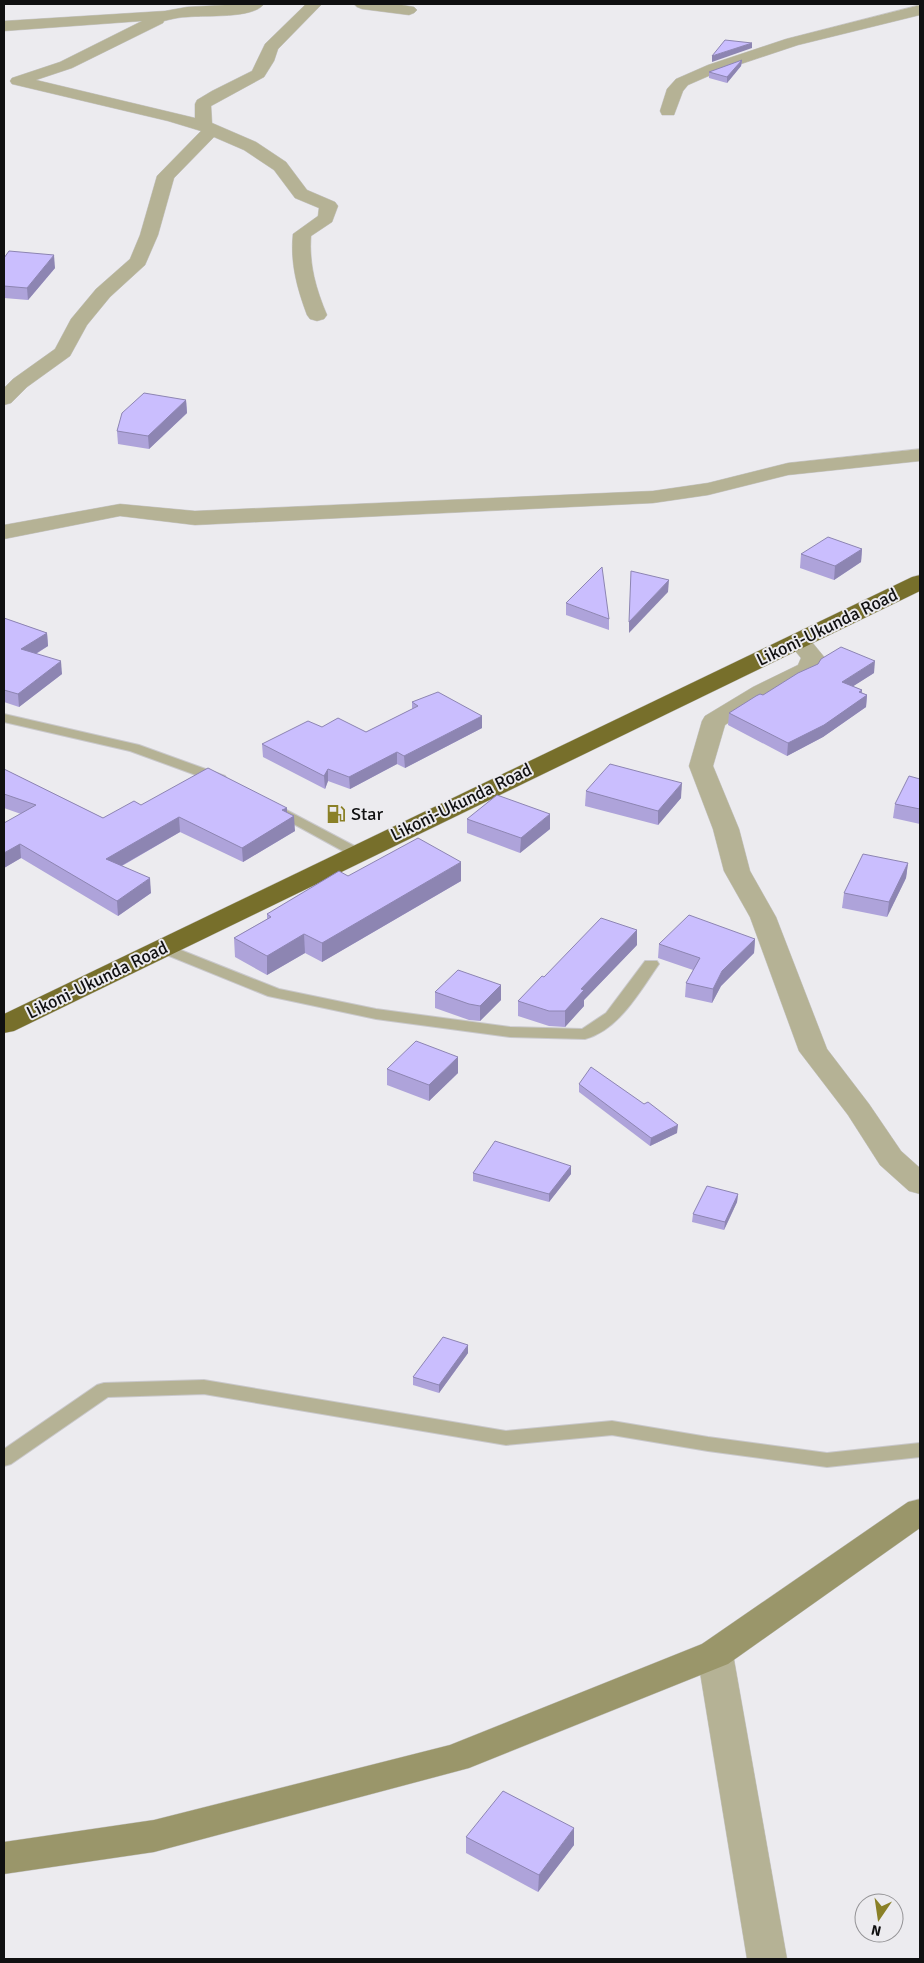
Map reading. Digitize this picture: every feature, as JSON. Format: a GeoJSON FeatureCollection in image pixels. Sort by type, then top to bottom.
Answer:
{"type":"FeatureCollection","features":[{"type":"Feature","properties":{"kind":"highway","name":"Likoni-Ukunda Road"},"geometry":{"type":"LineString","coordinates":[[4,1025],[356,853],[920,582]]}},
{"type":"Feature","properties":{"kind":"street"},"geometry":{"type":"LineString","coordinates":[[4,26],[132,16],[165,16],[186,12],[245,9],[256,4]]}},
{"type":"Feature","properties":{"kind":"street"},"geometry":{"type":"LineString","coordinates":[[314,4],[271,47],[266,61],[258,74],[218,94],[203,104],[204,126],[250,146],[280,166],[301,194],[329,206],[326,218],[302,234],[300,254],[304,282],[317,315]]}},
{"type":"Feature","properties":{"kind":"street"},"geometry":{"type":"LineString","coordinates":[[362,4],[409,10]]}},
{"type":"Feature","properties":{"kind":"street"},"geometry":{"type":"LineString","coordinates":[[88,6],[132,16]]}},
{"type":"Feature","properties":{"kind":"street"},"geometry":{"type":"LineString","coordinates":[[668,112],[675,89],[682,82],[714,68],[792,42],[920,10]]}},
{"type":"Feature","properties":{"kind":"street"},"geometry":{"type":"LineString","coordinates":[[11,83],[66,65],[165,16]]}},
{"type":"Feature","properties":{"kind":"street"},"geometry":{"type":"LineString","coordinates":[[11,83],[163,114],[212,129]]}},
{"type":"Feature","properties":{"kind":"street"},"geometry":{"type":"LineString","coordinates":[[4,399],[20,383],[62,352],[78,323],[96,300],[138,261],[149,235],[166,176],[212,129]]}},
{"type":"Feature","properties":{"kind":"street"},"geometry":{"type":"LineString","coordinates":[[4,532],[120,510],[195,518],[653,496],[716,488],[788,469],[920,455]]}},
{"type":"Feature","properties":{"kind":"street"},"geometry":{"type":"LineString","coordinates":[[799,641],[813,658],[808,669],[761,692],[714,721],[701,766],[726,829],[737,872],[763,917],[813,1051],[858,1110],[890,1158],[920,1184]]}},
{"type":"Feature","properties":{"kind":"street"},"geometry":{"type":"LineString","coordinates":[[4,1858],[154,1836],[456,1758],[715,1654],[920,1511]]}},
{"type":"Feature","properties":{"kind":"street"},"geometry":{"type":"LineString","coordinates":[[715,1654],[766,1959]]}},
{"type":"Feature","properties":{"kind":"lane"},"geometry":{"type":"LineString","coordinates":[[4,718],[134,748],[232,784]]}},
{"type":"Feature","properties":{"kind":"lane"},"geometry":{"type":"LineString","coordinates":[[265,802],[356,853]]}},
{"type":"Feature","properties":{"kind":"lane"},"geometry":{"type":"LineString","coordinates":[[163,948],[274,993],[376,1014],[510,1032],[585,1034],[612,1017],[651,964]]}},
{"type":"Feature","properties":{"kind":"lane"},"geometry":{"type":"LineString","coordinates":[[4,1459],[104,1390],[204,1387],[506,1438],[612,1428],[708,1444],[827,1460],[920,1450]]}},
{"type":"Feature","properties":{"kind":"building"},"geometry":{"type":"Polygon","coordinates":[[[725,40],[752,43],[712,56],[725,40]]]}},
{"type":"Feature","properties":{"kind":"building"},"geometry":{"type":"Polygon","coordinates":[[[742,60],[727,77],[709,72],[742,60]]]}},
{"type":"Feature","properties":{"kind":"building"},"geometry":{"type":"Polygon","coordinates":[[[9,251],[54,255],[27,288],[4,286],[4,258],[9,251]]]}},
{"type":"Feature","properties":{"kind":"building"},"geometry":{"type":"Polygon","coordinates":[[[144,393],[186,400],[148,436],[117,431],[122,413],[144,393]]]}},
{"type":"Feature","properties":{"kind":"building"},"geometry":{"type":"Polygon","coordinates":[[[828,537],[862,549],[835,566],[801,554],[828,537]]]}},
{"type":"Feature","properties":{"kind":"building"},"geometry":{"type":"Polygon","coordinates":[[[602,567],[609,619],[566,603],[602,567]]]}},
{"type":"Feature","properties":{"kind":"building"},"geometry":{"type":"Polygon","coordinates":[[[631,571],[669,580],[629,622],[631,571]]]}},
{"type":"Feature","properties":{"kind":"building"},"geometry":{"type":"Polygon","coordinates":[[[4,618],[47,633],[21,649],[61,661],[18,694],[4,690],[4,618]]]}},
{"type":"Feature","properties":{"kind":"building"},"geometry":{"type":"Polygon","coordinates":[[[841,647],[875,661],[842,682],[862,690],[859,692],[867,695],[824,725],[788,743],[729,713],[756,696],[763,695],[798,673],[818,664],[821,659],[841,647]]]}},
{"type":"Feature","properties":{"kind":"building"},"geometry":{"type":"Polygon","coordinates":[[[438,692],[482,716],[404,756],[397,752],[349,777],[328,769],[324,776],[262,744],[308,721],[322,727],[338,718],[366,732],[418,706],[412,702],[438,692]]]}},
{"type":"Feature","properties":{"kind":"building"},"geometry":{"type":"Polygon","coordinates":[[[610,764],[682,783],[658,811],[586,791],[610,764]]]}},
{"type":"Feature","properties":{"kind":"building"},"geometry":{"type":"Polygon","coordinates":[[[208,768],[287,808],[282,810],[294,816],[242,848],[179,817],[106,859],[150,878],[117,901],[20,844],[4,853],[4,823],[36,805],[4,794],[4,769],[103,818],[134,801],[141,805],[208,768]]]}},
{"type":"Feature","properties":{"kind":"building"},"geometry":{"type":"Polygon","coordinates":[[[909,776],[920,779],[920,809],[895,804],[909,776]]]}},
{"type":"Feature","properties":{"kind":"building"},"geometry":{"type":"Polygon","coordinates":[[[497,795],[550,814],[521,838],[467,819],[497,795]]]}},
{"type":"Feature","properties":{"kind":"building"},"geometry":{"type":"Polygon","coordinates":[[[418,838],[461,862],[322,943],[304,934],[267,956],[234,938],[271,917],[267,914],[339,871],[348,876],[418,838]]]}},
{"type":"Feature","properties":{"kind":"building"},"geometry":{"type":"Polygon","coordinates":[[[863,854],[908,863],[889,902],[844,893],[863,854]]]}},
{"type":"Feature","properties":{"kind":"building"},"geometry":{"type":"Polygon","coordinates":[[[689,915],[755,939],[722,971],[713,989],[686,983],[700,958],[659,944],[689,915]]]}},
{"type":"Feature","properties":{"kind":"building"},"geometry":{"type":"Polygon","coordinates":[[[601,918],[637,930],[581,989],[584,990],[565,1011],[549,1011],[518,1001],[542,976],[544,977],[601,918]]]}},
{"type":"Feature","properties":{"kind":"building"},"geometry":{"type":"Polygon","coordinates":[[[458,970],[501,985],[480,1006],[435,992],[458,970]]]}},
{"type":"Feature","properties":{"kind":"building"},"geometry":{"type":"Polygon","coordinates":[[[416,1041],[458,1057],[429,1085],[387,1069],[416,1041]]]}},
{"type":"Feature","properties":{"kind":"building"},"geometry":{"type":"Polygon","coordinates":[[[591,1067],[644,1104],[648,1102],[678,1125],[651,1138],[579,1084],[591,1067]]]}},
{"type":"Feature","properties":{"kind":"building"},"geometry":{"type":"Polygon","coordinates":[[[495,1141],[571,1166],[549,1194],[473,1173],[495,1141]]]}},
{"type":"Feature","properties":{"kind":"building"},"geometry":{"type":"Polygon","coordinates":[[[707,1186],[738,1194],[725,1222],[693,1214],[707,1186]]]}},
{"type":"Feature","properties":{"kind":"building"},"geometry":{"type":"Polygon","coordinates":[[[443,1337],[468,1345],[439,1385],[413,1377],[443,1337]]]}},
{"type":"Feature","properties":{"kind":"building"},"geometry":{"type":"Polygon","coordinates":[[[503,1791],[574,1828],[539,1875],[466,1837],[503,1791]]]}},
{"type":"Feature","properties":{"kind":"place","name":"Star"},"geometry":{"type":"Point","coordinates":[336,814]}}]}
